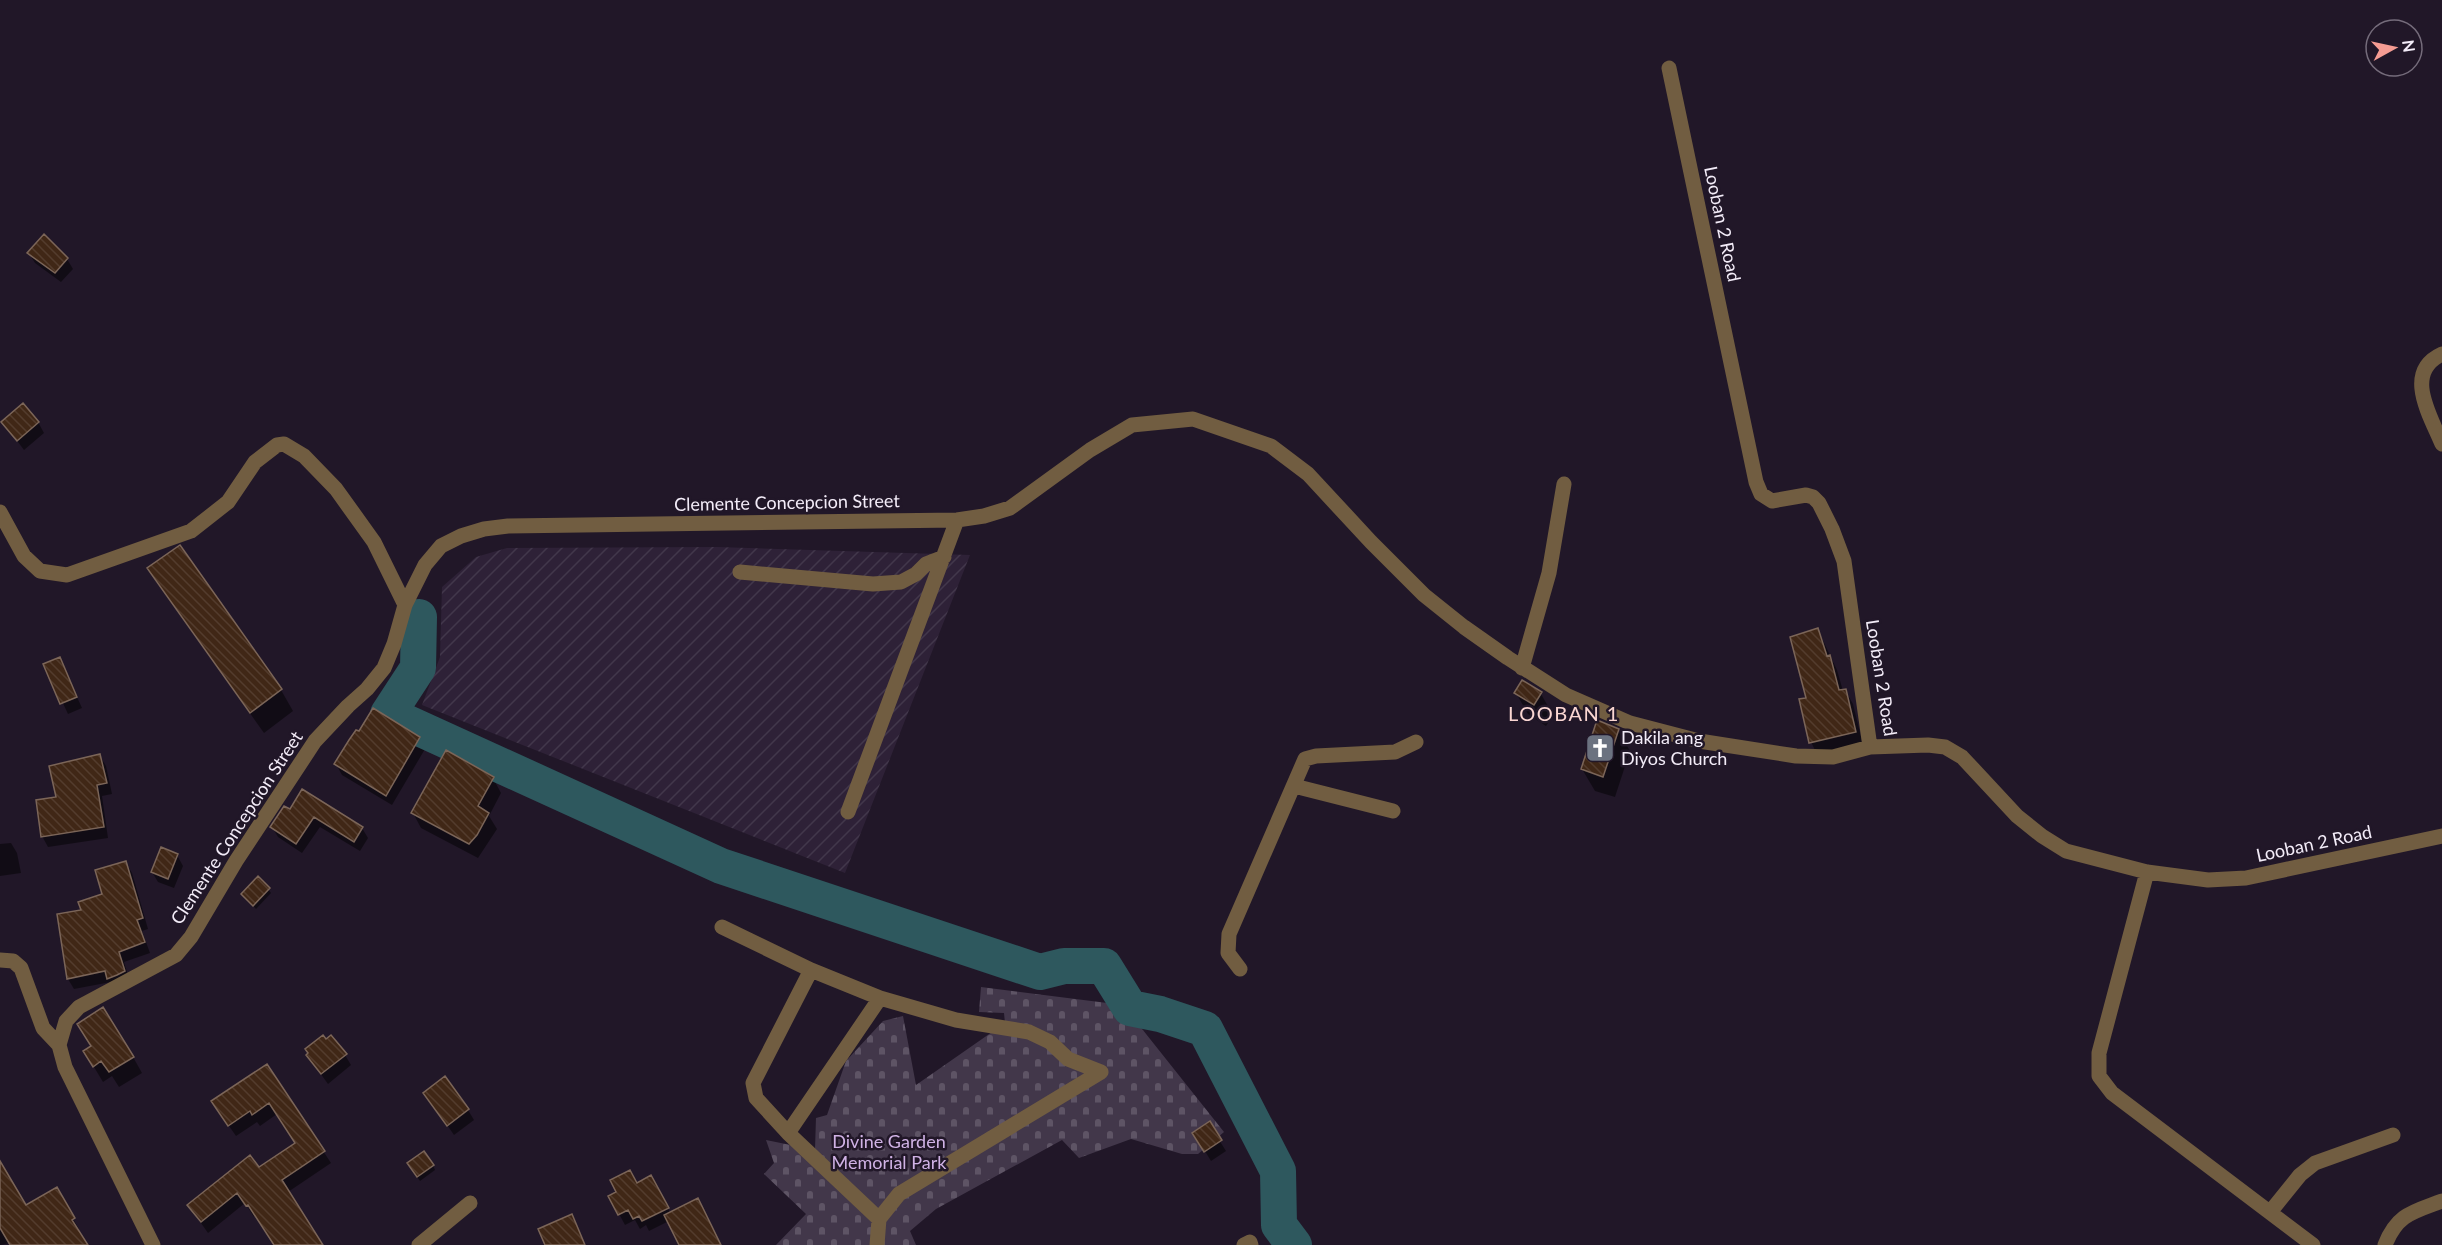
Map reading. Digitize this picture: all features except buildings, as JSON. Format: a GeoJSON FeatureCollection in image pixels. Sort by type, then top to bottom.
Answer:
{"type":"FeatureCollection","features":[{"type":"Feature","properties":{"kind":"street","name":"Looban 2 Road"},"geometry":{"type":"LineString","coordinates":[[1669,68],[1756,482],[1761,494],[1772,501],[1806,495],[1813,497],[1819,503],[1832,529],[1844,561],[1870,747],[1928,745],[1945,747],[1962,757],[2017,816],[2042,837],[2066,851],[2146,872],[2208,880],[2246,878],[2442,836]]}},
{"type":"Feature","properties":{"kind":"street"},"geometry":{"type":"LineString","coordinates":[[2442,354],[2425,365],[2420,379],[2426,407],[2442,444]]}},
{"type":"Feature","properties":{"kind":"street","name":"Clemente Concepcion Street"},"geometry":{"type":"LineString","coordinates":[[59,1045],[66,1021],[78,1007],[176,955],[191,937],[236,861],[315,741],[348,706],[368,689],[384,668],[394,644],[405,605],[424,565],[441,546],[461,536],[484,529],[508,526],[957,520],[984,516],[1010,508],[1090,450],[1132,425],[1193,418],[1271,446],[1308,474],[1424,595],[1522,668],[1566,695],[1630,723],[1699,741],[1796,756],[1833,757],[1870,747]]}},
{"type":"Feature","properties":{"kind":"street"},"geometry":{"type":"LineString","coordinates":[[0,512],[24,556],[40,571],[67,575],[191,531],[228,502],[255,462],[277,445],[284,444],[304,456],[336,489],[374,542],[405,605]]}},
{"type":"Feature","properties":{"kind":"street"},"geometry":{"type":"LineString","coordinates":[[1522,668],[1549,573],[1564,484]]}},
{"type":"Feature","properties":{"kind":"street"},"geometry":{"type":"LineString","coordinates":[[848,812],[957,520]]}},
{"type":"Feature","properties":{"kind":"street"},"geometry":{"type":"LineString","coordinates":[[740,572],[873,584],[901,582],[916,574],[926,564],[944,557]]}},
{"type":"Feature","properties":{"kind":"street"},"geometry":{"type":"LineString","coordinates":[[1240,969],[1228,953],[1229,934],[1305,759],[1316,756],[1395,752],[1416,742]]}},
{"type":"Feature","properties":{"kind":"street"},"geometry":{"type":"LineString","coordinates":[[1302,789],[1393,811]]}},
{"type":"Feature","properties":{"kind":"street"},"geometry":{"type":"LineString","coordinates":[[2146,872],[2099,1053],[2099,1076],[2112,1093],[2313,1245]]}},
{"type":"Feature","properties":{"kind":"street"},"geometry":{"type":"LineString","coordinates":[[722,927],[811,970],[880,998],[956,1020],[1029,1032],[1050,1042],[1068,1059],[1101,1072],[899,1194],[879,1219],[877,1245]]}},
{"type":"Feature","properties":{"kind":"street"},"geometry":{"type":"LineString","coordinates":[[0,960],[13,961],[21,968],[43,1028],[59,1045],[65,1067],[153,1245]]}},
{"type":"Feature","properties":{"kind":"street"},"geometry":{"type":"LineString","coordinates":[[811,970],[753,1083],[756,1098],[788,1133],[879,1219]]}},
{"type":"Feature","properties":{"kind":"street"},"geometry":{"type":"LineString","coordinates":[[788,1133],[880,998]]}},
{"type":"Feature","properties":{"kind":"street"},"geometry":{"type":"LineString","coordinates":[[2271,1211],[2300,1175],[2314,1163],[2393,1135]]}},
{"type":"Feature","properties":{"kind":"street"},"geometry":{"type":"LineString","coordinates":[[2385,1245],[2391,1230],[2403,1216],[2442,1201]]}},
{"type":"Feature","properties":{"kind":"street"},"geometry":{"type":"LineString","coordinates":[[419,1245],[470,1203]]}},
{"type":"Feature","properties":{"kind":"street"},"geometry":{"type":"LineString","coordinates":[[1244,1245],[1250,1242],[1251,1245]]}},
{"type":"Feature","properties":{"kind":"shaded area"},"geometry":{"type":"Polygon","coordinates":[[[717,547],[970,555],[845,873],[422,705],[440,657],[442,587],[476,557],[507,548],[717,547]]]}},
{"type":"Feature","properties":{"kind":"green space","name":"Divine Garden Memorial Park"},"geometry":{"type":"Polygon","coordinates":[[[981,987],[1123,1005],[1224,1132],[1198,1154],[1182,1154],[1131,1139],[1079,1158],[1062,1140],[936,1209],[910,1231],[916,1245],[776,1245],[806,1214],[764,1174],[774,1163],[766,1140],[815,1150],[816,1118],[827,1115],[846,1061],[883,1021],[903,1016],[916,1085],[1005,1023],[1004,1013],[979,1012],[981,987]]]}},
{"type":"Feature","properties":{"kind":"waterway"},"geometry":{"type":"LineString","coordinates":[[419,617],[418,668],[388,714],[721,866],[1040,972],[1064,966],[1104,966],[1130,1008],[1160,1014],[1205,1029],[1278,1171],[1279,1225],[1294,1245]]}},
{"type":"Feature","properties":{"kind":"place","name":"Dakila ang Diyos Church"},"geometry":{"type":"Point","coordinates":[1600,748]}},
{"type":"Feature","properties":{"kind":"district","name":"LOOBAN 1"},"geometry":{"type":"Point","coordinates":[1564,714]}}]}
